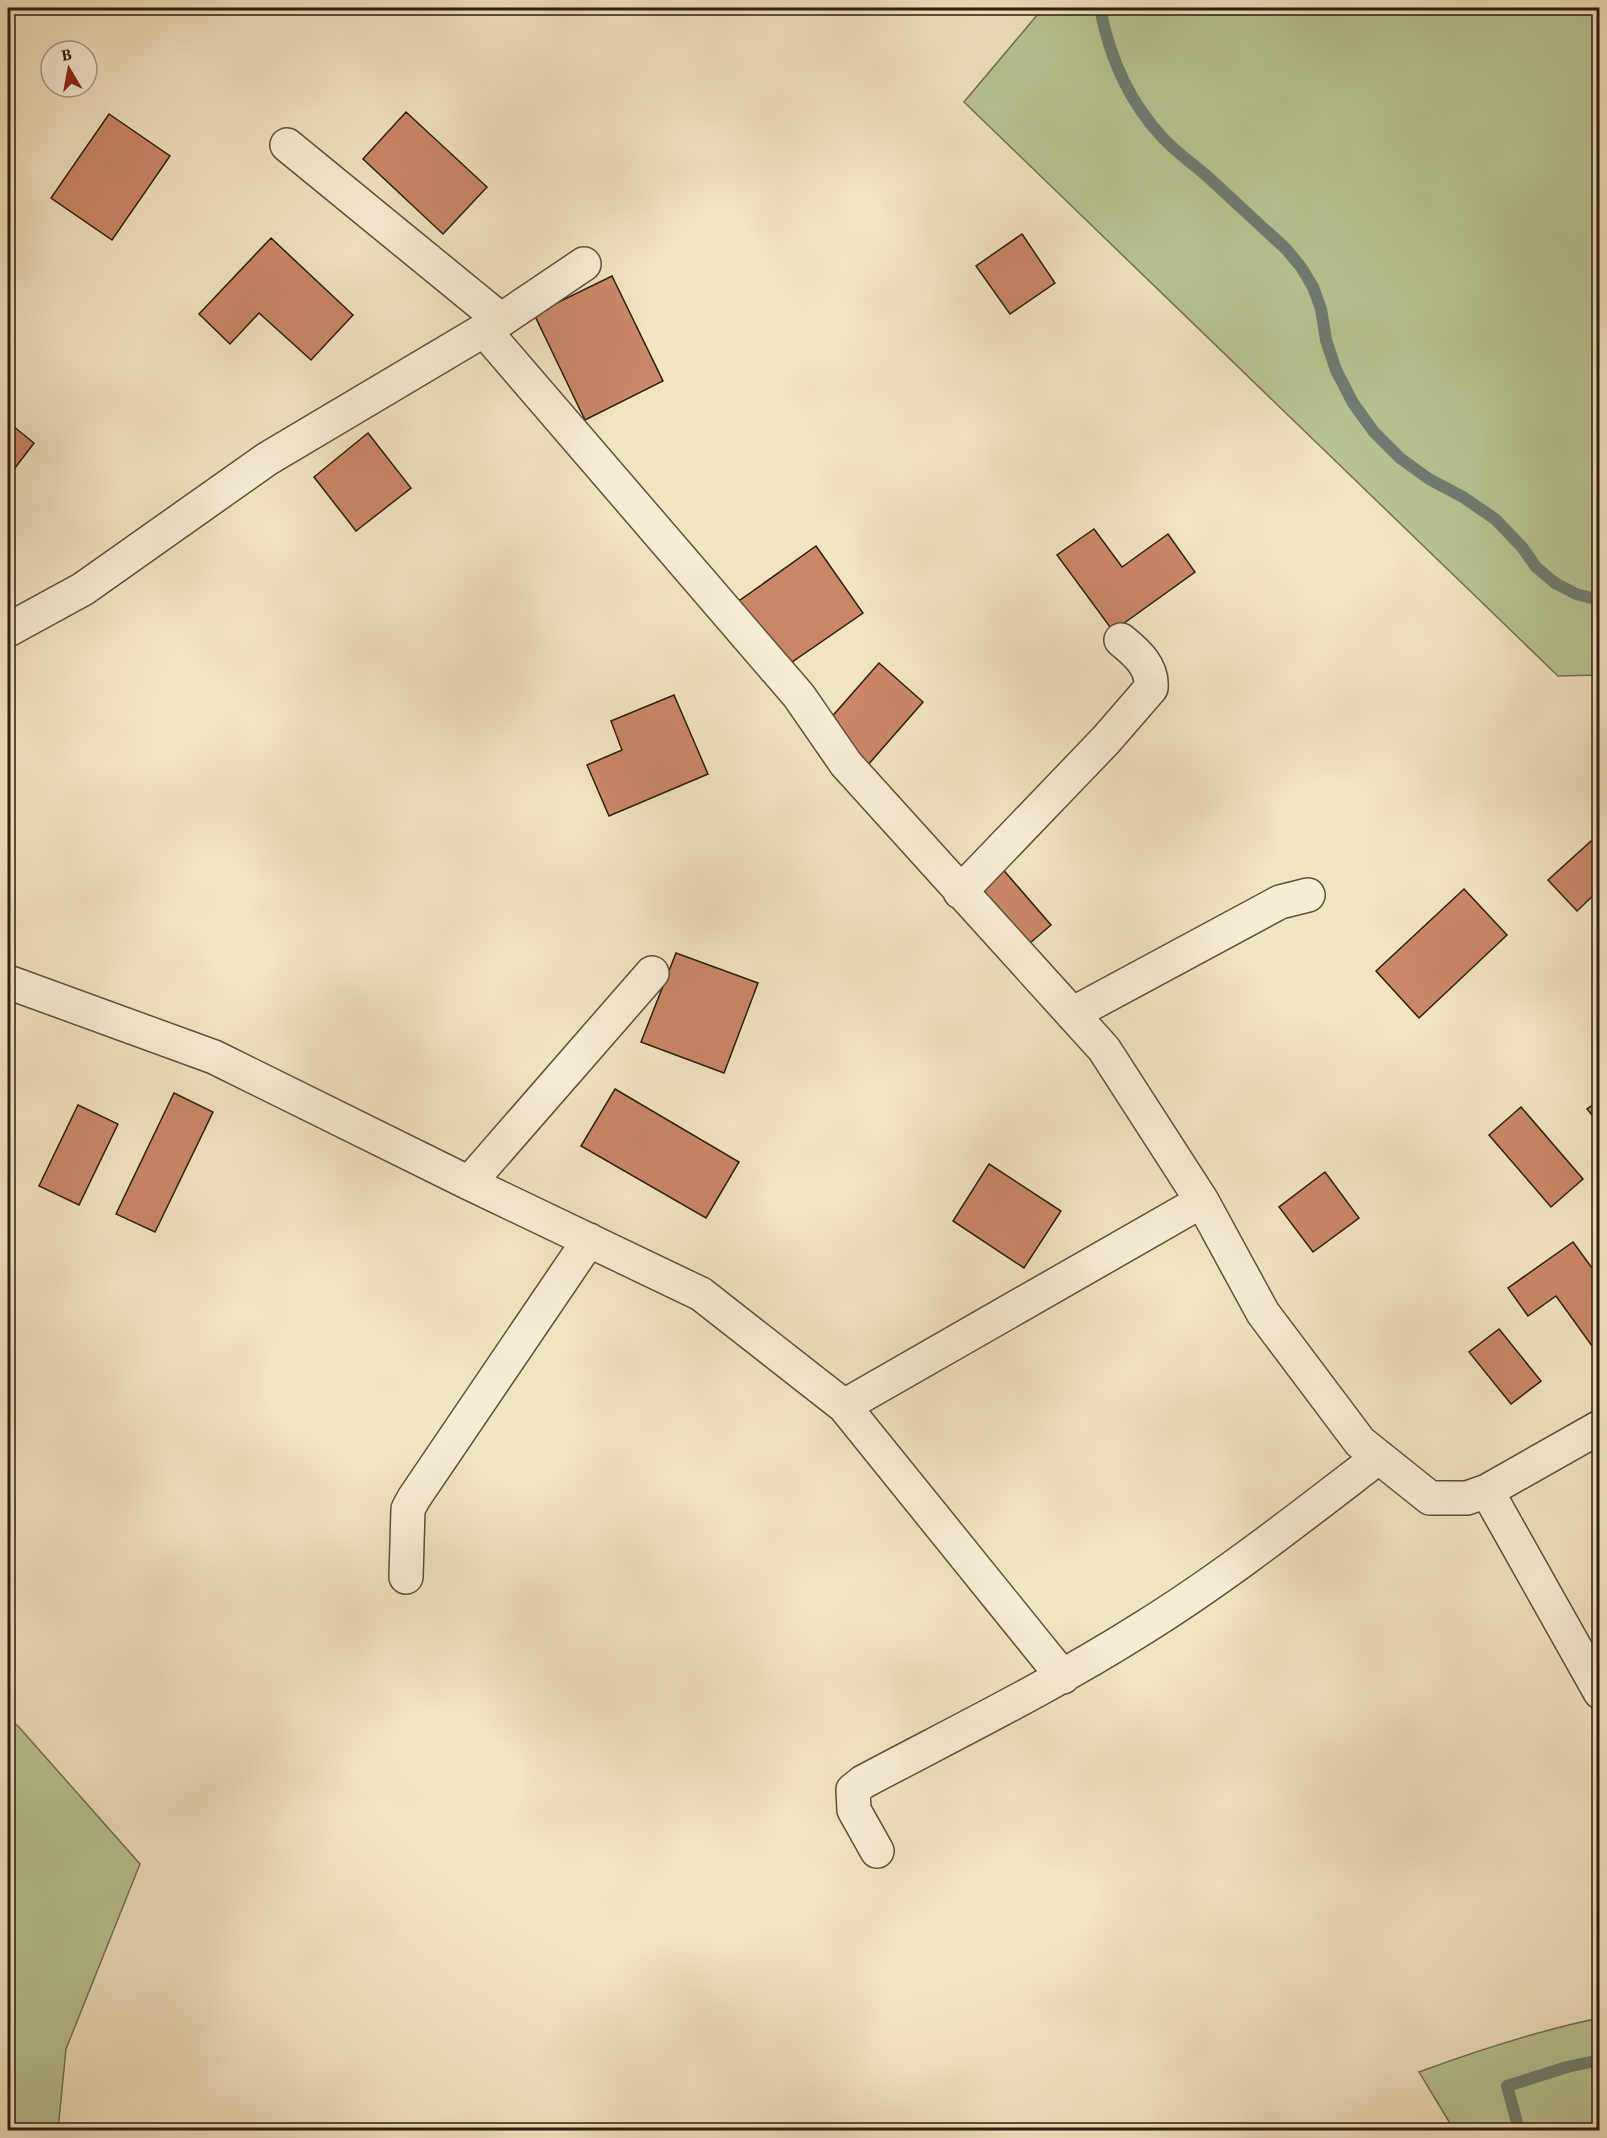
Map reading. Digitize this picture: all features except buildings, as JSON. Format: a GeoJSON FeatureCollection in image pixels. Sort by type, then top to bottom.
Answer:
{"type":"FeatureCollection","features":[{"type":"Feature","properties":{"kind":"street"},"geometry":{"type":"LineString","coordinates":[[287,145],[492,325],[799,696],[846,764],[1104,1049],[1202,1201],[1263,1313],[1360,1442],[1430,1498],[1467,1498],[1487,1491],[1599,1427]]}},
{"type":"Feature","properties":{"kind":"street"},"geometry":{"type":"LineString","coordinates":[[8,630],[82,589],[267,459],[492,325],[584,264]]}},
{"type":"Feature","properties":{"kind":"street"},"geometry":{"type":"LineString","coordinates":[[960,892],[1106,740],[1151,688],[1152,677],[1139,655],[1121,640]]}},
{"type":"Feature","properties":{"kind":"street"},"geometry":{"type":"LineString","coordinates":[[1072,1014],[1280,902],[1308,894]]}},
{"type":"Feature","properties":{"kind":"street"},"geometry":{"type":"LineString","coordinates":[[469,1183],[652,973]]}},
{"type":"Feature","properties":{"kind":"street"},"geometry":{"type":"LineString","coordinates":[[8,982],[214,1057],[701,1294],[844,1406],[1062,1677]]}},
{"type":"Feature","properties":{"kind":"street"},"geometry":{"type":"LineString","coordinates":[[844,1406],[1202,1201]]}},
{"type":"Feature","properties":{"kind":"street"},"geometry":{"type":"LineString","coordinates":[[406,1577],[408,1509],[589,1240]]}},
{"type":"Feature","properties":{"kind":"street"},"geometry":{"type":"LineString","coordinates":[[877,1851],[854,1810],[853,1790],[863,1782],[1062,1677],[1145,1627],[1250,1556],[1379,1457]]}},
{"type":"Feature","properties":{"kind":"street"},"geometry":{"type":"LineString","coordinates":[[1487,1491],[1599,1692]]}},
{"type":"Feature","properties":{"kind":"green space"},"geometry":{"type":"Polygon","coordinates":[[[1043,8],[1599,8],[1599,675],[1558,676],[964,102],[1043,8]]]}},
{"type":"Feature","properties":{"kind":"green space"},"geometry":{"type":"Polygon","coordinates":[[[8,1718],[18,1726],[140,1864],[66,2049],[58,2130],[8,2130],[8,1718]]]}},
{"type":"Feature","properties":{"kind":"green space"},"geometry":{"type":"Polygon","coordinates":[[[1599,2018],[1599,2130],[1454,2130],[1419,2072],[1508,2042],[1599,2018]]]}},
{"type":"Feature","properties":{"kind":"waterway"},"geometry":{"type":"LineString","coordinates":[[1100,8],[1109,43],[1122,77],[1151,124],[1174,149],[1286,249],[1301,267],[1313,287],[1321,309],[1326,340],[1336,370],[1353,403],[1374,432],[1400,458],[1429,479],[1463,497],[1495,519],[1522,547],[1536,567],[1555,583],[1576,594],[1600,600]]}},
{"type":"Feature","properties":{"kind":"waterway"},"geometry":{"type":"LineString","coordinates":[[1519,2130],[1507,2086],[1567,2067],[1600,2060]]}}]}
